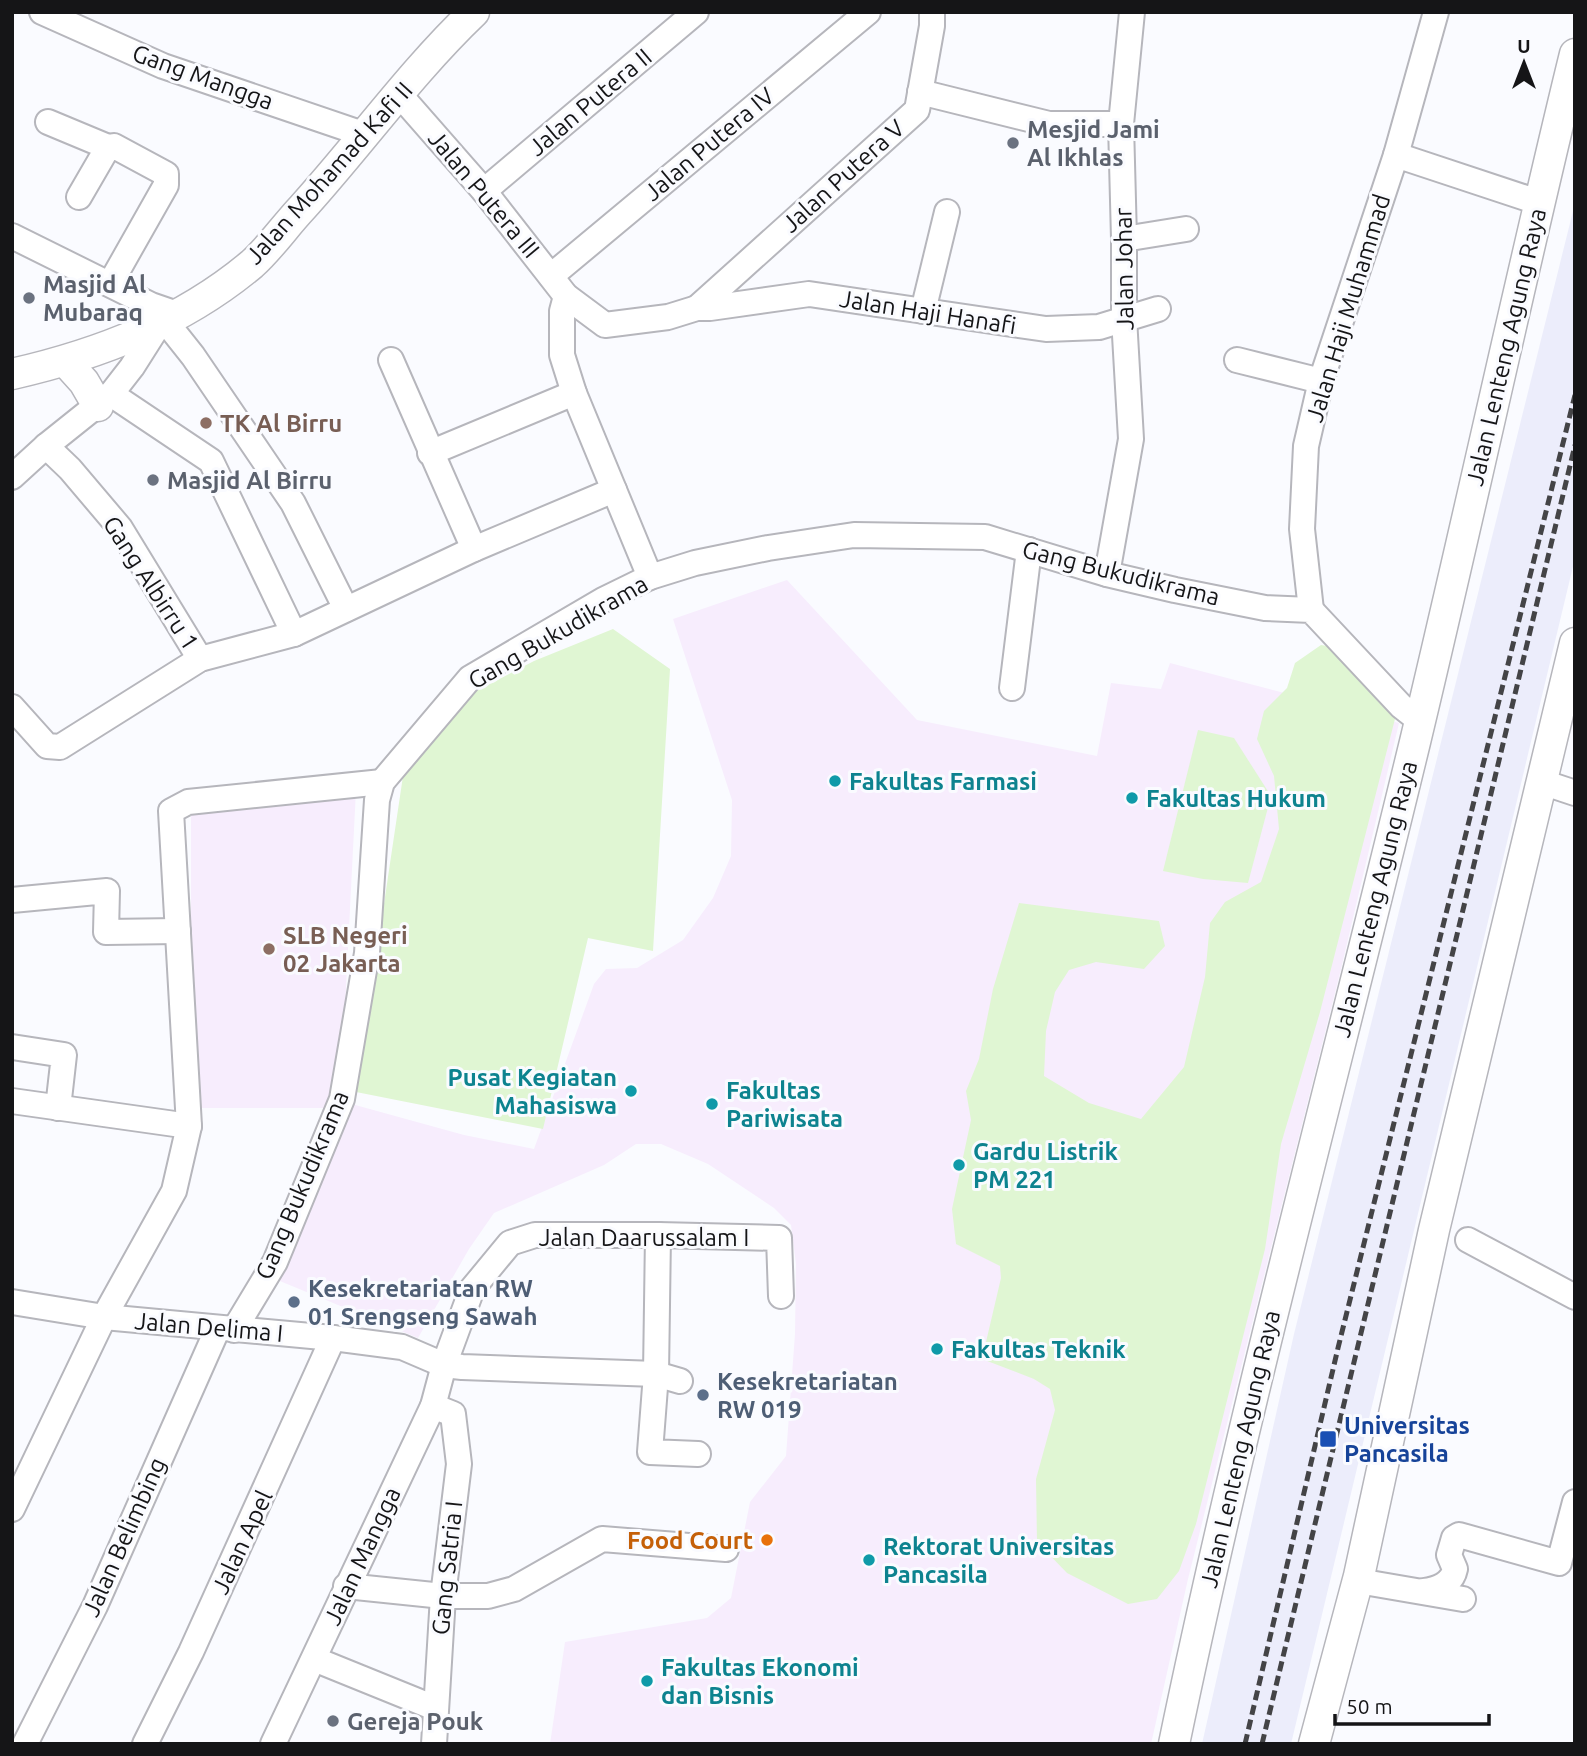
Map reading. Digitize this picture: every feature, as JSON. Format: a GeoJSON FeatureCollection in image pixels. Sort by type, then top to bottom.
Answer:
{"type":"FeatureCollection","features":[{"type":"Feature","properties":{"kind":"main road","name":"Jalan Mohamad Kafi II"},"geometry":{"type":"LineString","coordinates":[[12,373],[74,359],[168,321],[253,263],[399,94],[474,12]]}},
{"type":"Feature","properties":{"kind":"main road","name":"Jalan Lenteng Agung Raya"},"geometry":{"type":"LineString","coordinates":[[1174,1744],[1211,1567],[1251,1397],[1420,721],[1538,202],[1575,54]]}},
{"type":"Feature","properties":{"kind":"main road"},"geometry":{"type":"LineString","coordinates":[[74,359],[84,382],[105,400]]}},
{"type":"Feature","properties":{"kind":"main road"},"geometry":{"type":"LineString","coordinates":[[1314,1744],[1358,1579],[1434,1230],[1575,643]]}},
{"type":"Feature","properties":{"kind":"street","name":"Gang Mangga"},"geometry":{"type":"LineString","coordinates":[[43,12],[163,66],[366,135]]}},
{"type":"Feature","properties":{"kind":"street","name":"Jalan Putera II"},"geometry":{"type":"LineString","coordinates":[[484,191],[696,12]]}},
{"type":"Feature","properties":{"kind":"street","name":"Jalan Putera IV"},"geometry":{"type":"LineString","coordinates":[[551,276],[868,12]]}},
{"type":"Feature","properties":{"kind":"street","name":"Jalan Putera V"},"geometry":{"type":"LineString","coordinates":[[697,307],[917,110],[932,26],[932,12]]}},
{"type":"Feature","properties":{"kind":"street","name":"Jalan Johar"},"geometry":{"type":"LineString","coordinates":[[1107,574],[1131,439],[1124,318],[1121,124],[1132,12]]}},
{"type":"Feature","properties":{"kind":"street","name":"Jalan Haji Muhammad"},"geometry":{"type":"LineString","coordinates":[[1311,610],[1302,529],[1306,446],[1321,381],[1396,155],[1436,12]]}},
{"type":"Feature","properties":{"kind":"street"},"geometry":{"type":"LineString","coordinates":[[920,92],[1049,124],[1121,124]]}},
{"type":"Feature","properties":{"kind":"street","name":"Jalan Putera III"},"geometry":{"type":"LineString","coordinates":[[399,94],[484,191],[566,296],[606,325],[668,317],[697,307]]}},
{"type":"Feature","properties":{"kind":"street"},"geometry":{"type":"LineString","coordinates":[[48,122],[108,147],[120,147],[166,174],[166,185],[110,284]]}},
{"type":"Feature","properties":{"kind":"street"},"geometry":{"type":"LineString","coordinates":[[79,197],[108,147]]}},
{"type":"Feature","properties":{"kind":"street"},"geometry":{"type":"LineString","coordinates":[[1396,155],[1538,202]]}},
{"type":"Feature","properties":{"kind":"street"},"geometry":{"type":"LineString","coordinates":[[923,311],[947,212]]}},
{"type":"Feature","properties":{"kind":"street"},"geometry":{"type":"LineString","coordinates":[[1124,239],[1186,229]]}},
{"type":"Feature","properties":{"kind":"street"},"geometry":{"type":"LineString","coordinates":[[12,236],[152,305],[168,321],[293,503],[346,609]]}},
{"type":"Feature","properties":{"kind":"street","name":"Jalan Haji Hanafi"},"geometry":{"type":"LineString","coordinates":[[697,307],[710,308],[809,294],[1046,329],[1099,327],[1158,309]]}},
{"type":"Feature","properties":{"kind":"street"},"geometry":{"type":"LineString","coordinates":[[566,296],[562,311],[562,355],[574,393],[646,569]]}},
{"type":"Feature","properties":{"kind":"street"},"geometry":{"type":"LineString","coordinates":[[12,477],[46,446],[105,400],[168,321]]}},
{"type":"Feature","properties":{"kind":"street"},"geometry":{"type":"LineString","coordinates":[[391,360],[474,549]]}},
{"type":"Feature","properties":{"kind":"street"},"geometry":{"type":"LineString","coordinates":[[1237,360],[1321,381]]}},
{"type":"Feature","properties":{"kind":"street"},"geometry":{"type":"LineString","coordinates":[[430,453],[574,393]]}},
{"type":"Feature","properties":{"kind":"street"},"geometry":{"type":"LineString","coordinates":[[105,400],[211,461],[294,634]]}},
{"type":"Feature","properties":{"kind":"street","name":"Gang Albirru 1"},"geometry":{"type":"LineString","coordinates":[[46,446],[120,528],[200,659]]}},
{"type":"Feature","properties":{"kind":"street"},"geometry":{"type":"LineString","coordinates":[[12,707],[47,746],[60,747],[200,659],[294,634],[474,549],[614,490]]}},
{"type":"Feature","properties":{"kind":"street","name":"Gang Bukudikrama"},"geometry":{"type":"LineString","coordinates":[[226,1329],[275,1262],[342,1099],[367,953],[377,800],[382,782],[470,678],[603,600],[646,569],[854,535],[985,537],[1107,574],[1175,590],[1265,608],[1311,610]]}},
{"type":"Feature","properties":{"kind":"street"},"geometry":{"type":"LineString","coordinates":[[1012,688],[1029,550]]}},
{"type":"Feature","properties":{"kind":"street"},"geometry":{"type":"LineString","coordinates":[[1311,610],[1401,706],[1420,721]]}},
{"type":"Feature","properties":{"kind":"street"},"geometry":{"type":"LineString","coordinates":[[12,1509],[104,1317],[174,1191],[189,1126],[171,811],[188,802],[382,782]]}},
{"type":"Feature","properties":{"kind":"street"},"geometry":{"type":"LineString","coordinates":[[1542,782],[1575,793]]}},
{"type":"Feature","properties":{"kind":"street"},"geometry":{"type":"LineString","coordinates":[[12,900],[107,891],[106,932],[178,932]]}},
{"type":"Feature","properties":{"kind":"street"},"geometry":{"type":"LineString","coordinates":[[12,1047],[64,1055],[58,1108]]}},
{"type":"Feature","properties":{"kind":"street"},"geometry":{"type":"LineString","coordinates":[[12,1101],[189,1126]]}},
{"type":"Feature","properties":{"kind":"street","name":"Jalan Daarussalam I"},"geometry":{"type":"LineString","coordinates":[[444,1365],[471,1289],[510,1243],[535,1235],[779,1238],[780,1296]]}},
{"type":"Feature","properties":{"kind":"street"},"geometry":{"type":"LineString","coordinates":[[658,1235],[656,1374],[650,1452],[698,1454]]}},
{"type":"Feature","properties":{"kind":"street"},"geometry":{"type":"LineString","coordinates":[[1468,1240],[1575,1297]]}},
{"type":"Feature","properties":{"kind":"street","name":"Jalan Delima I"},"geometry":{"type":"LineString","coordinates":[[12,1302],[104,1317],[402,1347],[444,1365]]}},
{"type":"Feature","properties":{"kind":"street","name":"Jalan Belimbing"},"geometry":{"type":"LineString","coordinates":[[25,1744],[95,1606],[226,1329]]}},
{"type":"Feature","properties":{"kind":"street","name":"Jalan Apel"},"geometry":{"type":"LineString","coordinates":[[145,1744],[197,1639],[333,1338]]}},
{"type":"Feature","properties":{"kind":"street"},"geometry":{"type":"LineString","coordinates":[[444,1365],[656,1374],[680,1381]]}},
{"type":"Feature","properties":{"kind":"street","name":"Jalan Mangga"},"geometry":{"type":"LineString","coordinates":[[272,1744],[433,1406],[444,1365]]}},
{"type":"Feature","properties":{"kind":"street","name":"Gang Satria I"},"geometry":{"type":"LineString","coordinates":[[433,1406],[453,1414],[459,1464],[443,1596],[434,1744]]}},
{"type":"Feature","properties":{"kind":"street"},"geometry":{"type":"LineString","coordinates":[[1424,1591],[1438,1588],[1453,1577],[1455,1569],[1449,1555],[1454,1538],[1459,1535],[1559,1563],[1575,1502]]}},
{"type":"Feature","properties":{"kind":"street"},"geometry":{"type":"LineString","coordinates":[[346,1586],[443,1596],[488,1596],[514,1589],[602,1539],[726,1549]]}},
{"type":"Feature","properties":{"kind":"street"},"geometry":{"type":"LineString","coordinates":[[1358,1579],[1463,1599]]}},
{"type":"Feature","properties":{"kind":"street"},"geometry":{"type":"LineString","coordinates":[[314,1658],[435,1707]]}},
{"type":"Feature","properties":{"kind":"shaded area"},"geometry":{"type":"Polygon","coordinates":[[[1575,203],[1575,558],[1291,1744],[1202,1744],[1294,1334],[1575,203]]]}},
{"type":"Feature","properties":{"kind":"shaded area"},"geometry":{"type":"Polygon","coordinates":[[[787,580],[917,720],[1097,756],[1111,683],[1161,689],[1170,663],[1399,723],[1340,973],[1188,1579],[1151,1744],[550,1744],[565,1642],[707,1618],[731,1598],[750,1502],[786,1456],[795,1334],[796,1264],[791,1225],[774,1208],[708,1164],[661,1144],[636,1144],[604,1165],[494,1213],[469,1249],[418,1338],[275,1279],[336,1108],[191,1108],[191,790],[356,790],[340,1106],[348,1103],[464,1135],[534,1149],[594,984],[606,969],[637,968],[683,940],[713,898],[731,856],[732,800],[673,619],[787,580]]]}},
{"type":"Feature","properties":{"kind":"green space"},"geometry":{"type":"Polygon","coordinates":[[[613,629],[670,669],[653,951],[588,938],[543,1129],[356,1092],[403,776],[416,753],[463,698],[534,661],[613,629]]]}},
{"type":"Feature","properties":{"kind":"green space"},"geometry":{"type":"Polygon","coordinates":[[[1321,645],[1339,648],[1396,715],[1320,1012],[1281,1144],[1265,1249],[1196,1524],[1179,1571],[1157,1599],[1128,1604],[1067,1573],[1037,1542],[1036,1479],[1055,1410],[1050,1389],[1034,1379],[982,1359],[1001,1278],[1000,1266],[956,1244],[952,1209],[971,1120],[966,1091],[979,1059],[993,989],[1019,903],[1159,921],[1165,946],[1144,969],[1096,962],[1069,970],[1055,992],[1046,1031],[1044,1076],[1089,1103],[1141,1119],[1184,1067],[1205,977],[1210,923],[1225,902],[1261,882],[1279,829],[1274,776],[1257,739],[1264,711],[1287,688],[1295,663],[1321,645]]]}},
{"type":"Feature","properties":{"kind":"green space"},"geometry":{"type":"Polygon","coordinates":[[[1198,730],[1234,738],[1271,796],[1248,883],[1203,879],[1163,871],[1198,730]]]}},
{"type":"Feature","properties":{"kind":"railway"},"geometry":{"type":"LineString","coordinates":[[1245,1744],[1338,1348],[1575,395]]}},
{"type":"Feature","properties":{"kind":"railway"},"geometry":{"type":"LineString","coordinates":[[1262,1744],[1575,445]]}},
{"type":"Feature","properties":{"kind":"place","name":"Mesjid Jami Al Ikhlas"},"geometry":{"type":"Point","coordinates":[1013,143]}},
{"type":"Feature","properties":{"kind":"place","name":"Masjid Al Mubaraq"},"geometry":{"type":"Point","coordinates":[29,298]}},
{"type":"Feature","properties":{"kind":"place","name":"TK Al Birru"},"geometry":{"type":"Point","coordinates":[206,423]}},
{"type":"Feature","properties":{"kind":"place","name":"Masjid Al Birru"},"geometry":{"type":"Point","coordinates":[153,480]}},
{"type":"Feature","properties":{"kind":"place","name":"Fakultas Farmasi"},"geometry":{"type":"Point","coordinates":[835,781]}},
{"type":"Feature","properties":{"kind":"place","name":"Fakultas Hukum"},"geometry":{"type":"Point","coordinates":[1132,798]}},
{"type":"Feature","properties":{"kind":"place","name":"SLB Negeri 02 Jakarta"},"geometry":{"type":"Point","coordinates":[269,949]}},
{"type":"Feature","properties":{"kind":"place","name":"Pusat Kegiatan Mahasiswa"},"geometry":{"type":"Point","coordinates":[631,1091]}},
{"type":"Feature","properties":{"kind":"place","name":"Fakultas Pariwisata"},"geometry":{"type":"Point","coordinates":[712,1104]}},
{"type":"Feature","properties":{"kind":"place","name":"Gardu Listrik PM 221"},"geometry":{"type":"Point","coordinates":[959,1165]}},
{"type":"Feature","properties":{"kind":"place","name":"Kesekretariatan RW 01 Srengseng Sawah"},"geometry":{"type":"Point","coordinates":[294,1302]}},
{"type":"Feature","properties":{"kind":"place","name":"Fakultas Teknik"},"geometry":{"type":"Point","coordinates":[937,1349]}},
{"type":"Feature","properties":{"kind":"place","name":"Kesekretariatan RW 019"},"geometry":{"type":"Point","coordinates":[703,1395]}},
{"type":"Feature","properties":{"kind":"place","name":"Universitas Pancasila"},"geometry":{"type":"Point","coordinates":[1328,1439]}},
{"type":"Feature","properties":{"kind":"place","name":"Food Court"},"geometry":{"type":"Point","coordinates":[767,1540]}},
{"type":"Feature","properties":{"kind":"place","name":"Rektorat Universitas Pancasila"},"geometry":{"type":"Point","coordinates":[869,1560]}},
{"type":"Feature","properties":{"kind":"place","name":"Fakultas Ekonomi dan Bisnis"},"geometry":{"type":"Point","coordinates":[647,1681]}},
{"type":"Feature","properties":{"kind":"place","name":"Gereja Pouk"},"geometry":{"type":"Point","coordinates":[333,1721]}}]}
